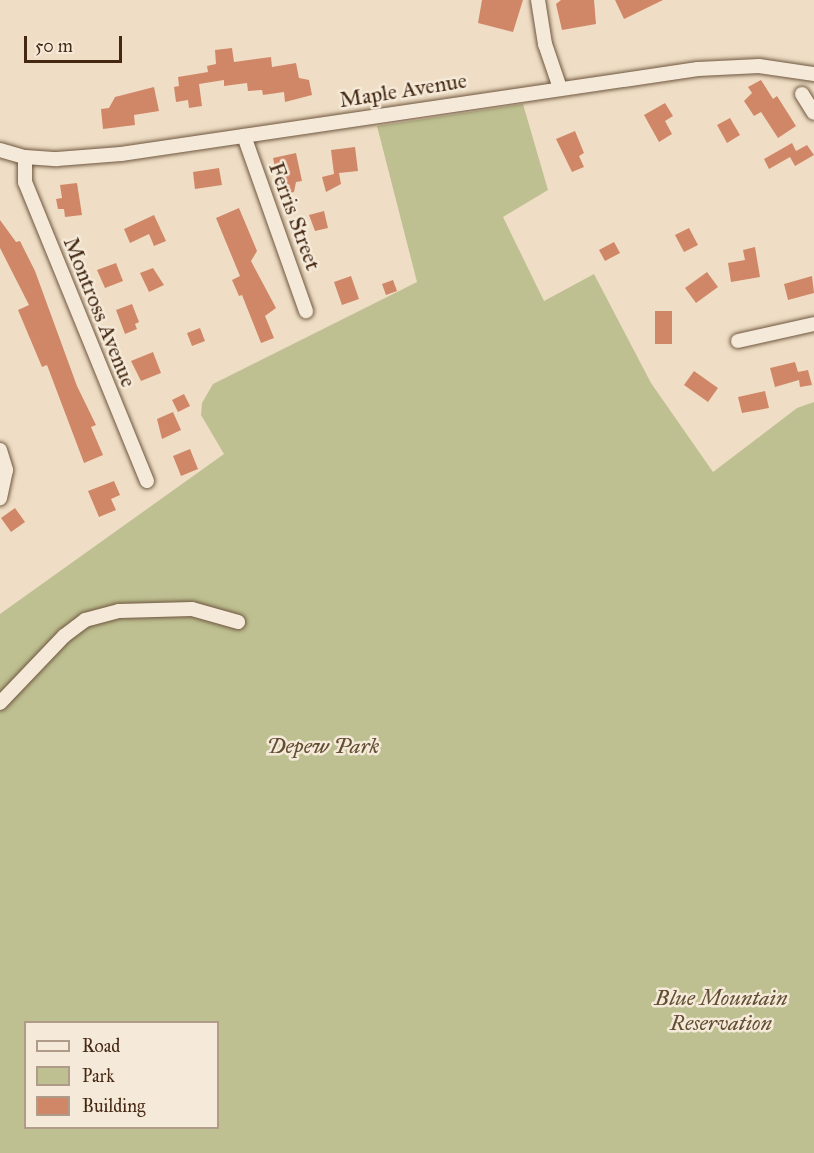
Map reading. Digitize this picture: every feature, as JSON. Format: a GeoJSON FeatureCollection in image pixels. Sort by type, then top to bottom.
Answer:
{"type":"FeatureCollection","features":[{"type":"Feature","properties":{"kind":"street"},"geometry":{"type":"LineString","coordinates":[[538,0],[545,44],[560,88]]}},
{"type":"Feature","properties":{"kind":"street","name":"Maple Avenue"},"geometry":{"type":"LineString","coordinates":[[0,150],[25,157],[121,154],[708,68],[784,67],[814,74]]}},
{"type":"Feature","properties":{"kind":"street"},"geometry":{"type":"LineString","coordinates":[[802,94],[814,113]]}},
{"type":"Feature","properties":{"kind":"street","name":"Ferris Street"},"geometry":{"type":"LineString","coordinates":[[244,136],[306,311]]}},
{"type":"Feature","properties":{"kind":"street","name":"Montross Avenue"},"geometry":{"type":"LineString","coordinates":[[25,157],[25,182],[147,481]]}},
{"type":"Feature","properties":{"kind":"street"},"geometry":{"type":"LineString","coordinates":[[738,341],[814,324]]}},
{"type":"Feature","properties":{"kind":"street"},"geometry":{"type":"LineString","coordinates":[[0,450],[6,470],[0,498]]}},
{"type":"Feature","properties":{"kind":"street"},"geometry":{"type":"LineString","coordinates":[[0,702],[64,636],[85,620],[119,611],[192,609],[238,622]]}},
{"type":"Feature","properties":{"kind":"green space","name":"Depew Park"},"geometry":{"type":"Polygon","coordinates":[[[523,104],[548,190],[503,217],[544,301],[594,274],[651,383],[713,472],[797,408],[814,402],[814,1153],[0,1153],[0,614],[224,454],[201,415],[202,403],[213,384],[417,282],[377,126],[523,104]]]}},
{"type":"Feature","properties":{"kind":"building"},"geometry":{"type":"Polygon","coordinates":[[[482,0],[523,0],[513,32],[478,23],[482,0]]]}},
{"type":"Feature","properties":{"kind":"building"},"geometry":{"type":"Polygon","coordinates":[[[561,0],[594,0],[596,24],[562,30],[556,4],[561,0]]]}},
{"type":"Feature","properties":{"kind":"building"},"geometry":{"type":"Polygon","coordinates":[[[615,0],[663,0],[624,19],[615,0]]]}},
{"type":"Feature","properties":{"kind":"building"},"geometry":{"type":"Polygon","coordinates":[[[232,48],[234,62],[271,57],[272,67],[296,63],[299,78],[309,80],[312,95],[285,102],[284,92],[263,95],[262,90],[248,91],[247,83],[224,86],[224,80],[199,84],[202,106],[189,108],[188,100],[176,102],[174,87],[179,86],[178,77],[208,72],[207,66],[216,64],[215,50],[232,48]]]}},
{"type":"Feature","properties":{"kind":"building"},"geometry":{"type":"Polygon","coordinates":[[[761,80],[773,99],[777,96],[796,126],[778,138],[761,112],[754,116],[744,101],[752,93],[748,87],[761,80]]]}},
{"type":"Feature","properties":{"kind":"building"},"geometry":{"type":"Polygon","coordinates":[[[154,87],[159,111],[134,115],[135,125],[103,129],[101,109],[109,108],[115,97],[154,87]]]}},
{"type":"Feature","properties":{"kind":"building"},"geometry":{"type":"Polygon","coordinates":[[[665,103],[673,116],[665,121],[672,134],[659,142],[644,115],[665,103]]]}},
{"type":"Feature","properties":{"kind":"building"},"geometry":{"type":"Polygon","coordinates":[[[730,118],[740,135],[727,143],[717,125],[730,118]]]}},
{"type":"Feature","properties":{"kind":"building"},"geometry":{"type":"Polygon","coordinates":[[[575,131],[584,153],[579,156],[584,167],[572,172],[556,139],[575,131]]]}},
{"type":"Feature","properties":{"kind":"building"},"geometry":{"type":"Polygon","coordinates":[[[792,143],[796,151],[807,145],[814,155],[795,166],[790,157],[769,169],[764,159],[792,143]]]}},
{"type":"Feature","properties":{"kind":"building"},"geometry":{"type":"Polygon","coordinates":[[[355,147],[358,171],[339,173],[341,184],[326,192],[322,177],[334,174],[331,150],[355,147]]]}},
{"type":"Feature","properties":{"kind":"building"},"geometry":{"type":"Polygon","coordinates":[[[296,153],[302,181],[296,182],[294,192],[287,194],[285,185],[279,186],[273,158],[296,153]]]}},
{"type":"Feature","properties":{"kind":"building"},"geometry":{"type":"Polygon","coordinates":[[[219,168],[222,185],[195,189],[193,172],[219,168]]]}},
{"type":"Feature","properties":{"kind":"building"},"geometry":{"type":"Polygon","coordinates":[[[77,183],[82,215],[65,217],[64,209],[58,209],[56,199],[62,198],[60,185],[77,183]]]}},
{"type":"Feature","properties":{"kind":"building"},"geometry":{"type":"Polygon","coordinates":[[[239,208],[257,251],[251,261],[276,308],[265,316],[274,338],[261,343],[242,295],[239,296],[232,280],[240,276],[216,218],[239,208]]]}},
{"type":"Feature","properties":{"kind":"building"},"geometry":{"type":"Polygon","coordinates":[[[324,211],[328,228],[315,231],[309,215],[324,211]]]}},
{"type":"Feature","properties":{"kind":"building"},"geometry":{"type":"Polygon","coordinates":[[[154,215],[166,241],[154,246],[149,234],[130,243],[124,229],[154,215]]]}},
{"type":"Feature","properties":{"kind":"building"},"geometry":{"type":"Polygon","coordinates":[[[0,220],[16,242],[20,241],[35,271],[77,386],[96,425],[91,427],[103,455],[84,463],[47,365],[42,367],[18,310],[29,305],[0,248],[0,220]]]}},
{"type":"Feature","properties":{"kind":"building"},"geometry":{"type":"Polygon","coordinates":[[[689,228],[698,245],[684,252],[675,235],[689,228]]]}},
{"type":"Feature","properties":{"kind":"building"},"geometry":{"type":"Polygon","coordinates":[[[614,242],[620,253],[605,261],[599,250],[614,242]]]}},
{"type":"Feature","properties":{"kind":"building"},"geometry":{"type":"Polygon","coordinates":[[[755,247],[760,277],[731,282],[728,263],[745,260],[743,250],[755,247]]]}},
{"type":"Feature","properties":{"kind":"building"},"geometry":{"type":"Polygon","coordinates":[[[116,263],[123,281],[105,288],[97,270],[116,263]]]}},
{"type":"Feature","properties":{"kind":"building"},"geometry":{"type":"Polygon","coordinates":[[[153,268],[164,285],[149,292],[140,273],[153,268]]]}},
{"type":"Feature","properties":{"kind":"building"},"geometry":{"type":"Polygon","coordinates":[[[707,272],[718,287],[696,303],[685,288],[707,272]]]}},
{"type":"Feature","properties":{"kind":"building"},"geometry":{"type":"Polygon","coordinates":[[[351,276],[359,299],[342,305],[334,282],[351,276]]]}},
{"type":"Feature","properties":{"kind":"building"},"geometry":{"type":"Polygon","coordinates":[[[812,276],[814,293],[788,300],[784,284],[812,276]]]}},
{"type":"Feature","properties":{"kind":"building"},"geometry":{"type":"Polygon","coordinates":[[[393,280],[397,291],[386,295],[382,284],[393,280]]]}},
{"type":"Feature","properties":{"kind":"building"},"geometry":{"type":"Polygon","coordinates":[[[132,304],[139,322],[135,324],[137,329],[125,334],[116,310],[132,304]]]}},
{"type":"Feature","properties":{"kind":"building"},"geometry":{"type":"Polygon","coordinates":[[[655,311],[672,311],[672,344],[655,344],[655,311]]]}},
{"type":"Feature","properties":{"kind":"building"},"geometry":{"type":"Polygon","coordinates":[[[200,328],[205,341],[192,346],[187,333],[200,328]]]}},
{"type":"Feature","properties":{"kind":"building"},"geometry":{"type":"Polygon","coordinates":[[[153,352],[161,373],[141,381],[131,361],[153,352]]]}},
{"type":"Feature","properties":{"kind":"building"},"geometry":{"type":"Polygon","coordinates":[[[795,362],[798,372],[808,370],[812,385],[800,387],[799,380],[775,387],[770,368],[795,362]]]}},
{"type":"Feature","properties":{"kind":"building"},"geometry":{"type":"Polygon","coordinates":[[[694,371],[718,388],[708,402],[684,385],[694,371]]]}},
{"type":"Feature","properties":{"kind":"building"},"geometry":{"type":"Polygon","coordinates":[[[765,391],[769,408],[742,413],[738,397],[765,391]]]}},
{"type":"Feature","properties":{"kind":"building"},"geometry":{"type":"Polygon","coordinates":[[[184,394],[190,406],[178,412],[172,400],[184,394]]]}},
{"type":"Feature","properties":{"kind":"building"},"geometry":{"type":"Polygon","coordinates":[[[173,412],[181,430],[162,439],[157,419],[173,412]]]}},
{"type":"Feature","properties":{"kind":"building"},"geometry":{"type":"Polygon","coordinates":[[[190,449],[198,469],[181,476],[173,456],[190,449]]]}},
{"type":"Feature","properties":{"kind":"building"},"geometry":{"type":"Polygon","coordinates":[[[114,481],[120,495],[111,499],[116,510],[99,517],[88,491],[114,481]]]}},
{"type":"Feature","properties":{"kind":"building"},"geometry":{"type":"Polygon","coordinates":[[[15,508],[25,522],[11,532],[1,518],[15,508]]]}},
{"type":"Feature","properties":{"kind":"park label","name":"Blue Mountain Reservation"},"geometry":{"type":"Point","coordinates":[721,1010]}}]}
